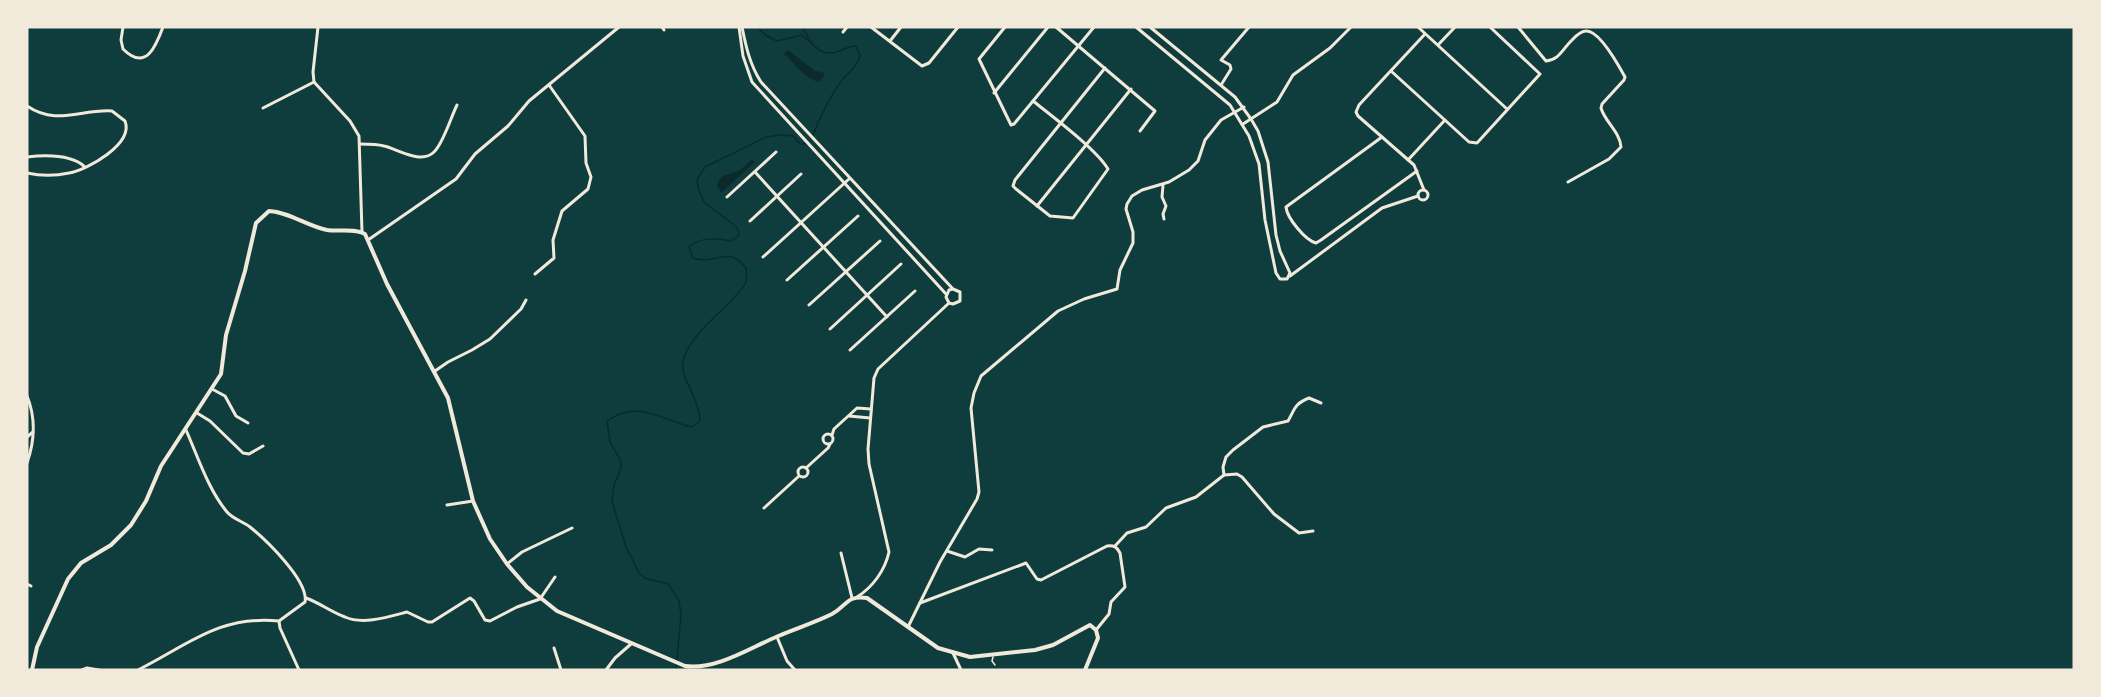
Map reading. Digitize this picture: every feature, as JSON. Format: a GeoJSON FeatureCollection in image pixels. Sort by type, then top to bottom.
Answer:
{"type":"FeatureCollection","features":[{"type":"Feature","properties":{"kind":"main road"},"geometry":{"type":"LineString","coordinates":[[32,670],[37,647],[68,579],[76,568],[111,545],[131,525],[146,501],[161,466],[223,370],[229,323],[245,271],[256,223],[269,211],[329,231],[362,232],[368,240],[387,284],[448,398],[454,415],[473,501],[490,539],[507,564],[540,599],[566,616],[685,666],[697,668],[834,613],[854,597],[867,598],[938,648],[970,657],[1035,650],[1053,645],[1090,625],[1096,630],[1098,639],[1086,670]]}},
{"type":"Feature","properties":{"kind":"street"},"geometry":{"type":"LineString","coordinates":[[123,27],[121,44],[127,53],[139,58],[149,55],[156,46],[163,27]]}},
{"type":"Feature","properties":{"kind":"street"},"geometry":{"type":"LineString","coordinates":[[318,27],[314,82],[350,121],[356,130],[360,144],[362,232]]}},
{"type":"Feature","properties":{"kind":"street"},"geometry":{"type":"LineString","coordinates":[[368,240],[456,179],[475,154],[508,126],[529,102],[619,27]]}},
{"type":"Feature","properties":{"kind":"street"},"geometry":{"type":"LineString","coordinates":[[740,27],[754,72],[761,82],[953,289],[960,292],[960,301],[949,303],[878,369],[874,378],[869,464],[889,552],[886,566],[867,591],[854,597],[841,553]]}},
{"type":"Feature","properties":{"kind":"street"},"geometry":{"type":"LineString","coordinates":[[740,27],[742,56],[752,82],[946,294],[949,303]]}},
{"type":"Feature","properties":{"kind":"street"},"geometry":{"type":"LineString","coordinates":[[843,32],[847,27]]}},
{"type":"Feature","properties":{"kind":"street"},"geometry":{"type":"LineString","coordinates":[[871,27],[922,66],[925,66],[958,27]]}},
{"type":"Feature","properties":{"kind":"street"},"geometry":{"type":"LineString","coordinates":[[890,41],[901,27]]}},
{"type":"Feature","properties":{"kind":"street"},"geometry":{"type":"LineString","coordinates":[[1005,27],[979,59],[1011,125],[1094,27]]}},
{"type":"Feature","properties":{"kind":"street"},"geometry":{"type":"LineString","coordinates":[[994,93],[1048,27]]}},
{"type":"Feature","properties":{"kind":"street"},"geometry":{"type":"LineString","coordinates":[[1056,27],[1155,111],[1140,131]]}},
{"type":"Feature","properties":{"kind":"street"},"geometry":{"type":"LineString","coordinates":[[1136,27],[1230,105],[1249,136],[1259,164],[1265,220],[1276,273],[1280,279],[1284,280],[1290,276],[1382,208],[1418,196],[1420,191],[1424,190]]}},
{"type":"Feature","properties":{"kind":"street"},"geometry":{"type":"LineString","coordinates":[[1150,27],[1221,85],[1244,107],[1258,131],[1268,162],[1276,235],[1290,276]]}},
{"type":"Feature","properties":{"kind":"street"},"geometry":{"type":"LineString","coordinates":[[1221,85],[1231,69],[1221,60],[1249,27]]}},
{"type":"Feature","properties":{"kind":"street"},"geometry":{"type":"LineString","coordinates":[[1242,125],[1277,102],[1293,75],[1330,48],[1351,27]]}},
{"type":"Feature","properties":{"kind":"street"},"geometry":{"type":"LineString","coordinates":[[1418,27],[1507,110]]}},
{"type":"Feature","properties":{"kind":"street"},"geometry":{"type":"LineString","coordinates":[[1438,45],[1455,27]]}},
{"type":"Feature","properties":{"kind":"street"},"geometry":{"type":"LineString","coordinates":[[1391,71],[1445,120],[1473,143],[1477,143],[1540,74],[1490,27]]}},
{"type":"Feature","properties":{"kind":"street"},"geometry":{"type":"LineString","coordinates":[[1518,27],[1546,61],[1556,59],[1578,34],[1590,32],[1602,41],[1625,77],[1601,108],[1607,121],[1620,138],[1621,147],[1609,159],[1568,182]]}},
{"type":"Feature","properties":{"kind":"street"},"geometry":{"type":"LineString","coordinates":[[1418,196],[1426,200],[1428,194],[1424,190],[1417,171],[1408,159],[1356,113],[1359,105],[1425,34]]}},
{"type":"Feature","properties":{"kind":"street"},"geometry":{"type":"LineString","coordinates":[[1033,101],[1060,123],[1085,145],[1108,169],[1073,218],[1050,216],[1013,186],[1015,180],[1060,123],[1106,68]]}},
{"type":"Feature","properties":{"kind":"street"},"geometry":{"type":"LineString","coordinates":[[263,108],[314,82]]}},
{"type":"Feature","properties":{"kind":"street"},"geometry":{"type":"LineString","coordinates":[[535,274],[554,258],[554,237],[562,210],[588,189],[591,180],[586,163],[585,136],[549,85]]}},
{"type":"Feature","properties":{"kind":"street"},"geometry":{"type":"LineString","coordinates":[[1037,206],[1131,89]]}},
{"type":"Feature","properties":{"kind":"street"},"geometry":{"type":"LineString","coordinates":[[360,144],[382,145],[413,156],[428,156],[434,153],[457,105]]}},
{"type":"Feature","properties":{"kind":"street"},"geometry":{"type":"LineString","coordinates":[[27,106],[41,113],[60,117],[112,111],[121,116],[126,128],[120,142],[105,156],[71,173],[50,176],[27,173]]}},
{"type":"Feature","properties":{"kind":"street"},"geometry":{"type":"LineString","coordinates":[[908,628],[947,551],[975,505],[979,492],[971,408],[981,376],[1058,311],[1084,299],[1117,289],[1120,270],[1133,243],[1127,204],[1137,192],[1163,184],[1193,166],[1212,131],[1221,120],[1244,107]]}},
{"type":"Feature","properties":{"kind":"street"},"geometry":{"type":"LineString","coordinates":[[1408,159],[1445,120]]}},
{"type":"Feature","properties":{"kind":"street"},"geometry":{"type":"LineString","coordinates":[[1382,137],[1286,207],[1287,214],[1309,240],[1316,243],[1417,171]]}},
{"type":"Feature","properties":{"kind":"street"},"geometry":{"type":"LineString","coordinates":[[727,197],[776,152]]}},
{"type":"Feature","properties":{"kind":"street"},"geometry":{"type":"LineString","coordinates":[[27,157],[66,158],[76,160],[84,167]]}},
{"type":"Feature","properties":{"kind":"street"},"geometry":{"type":"LineString","coordinates":[[755,172],[887,317]]}},
{"type":"Feature","properties":{"kind":"street"},"geometry":{"type":"LineString","coordinates":[[750,221],[801,174]]}},
{"type":"Feature","properties":{"kind":"street"},"geometry":{"type":"LineString","coordinates":[[763,257],[849,179]]}},
{"type":"Feature","properties":{"kind":"street"},"geometry":{"type":"LineString","coordinates":[[1163,184],[1162,197],[1166,206],[1164,219]]}},
{"type":"Feature","properties":{"kind":"street"},"geometry":{"type":"LineString","coordinates":[[787,280],[858,216]]}},
{"type":"Feature","properties":{"kind":"street"},"geometry":{"type":"LineString","coordinates":[[809,305],[880,241]]}},
{"type":"Feature","properties":{"kind":"street"},"geometry":{"type":"LineString","coordinates":[[830,329],[901,264]]}},
{"type":"Feature","properties":{"kind":"street"},"geometry":{"type":"LineString","coordinates":[[946,294],[953,289]]}},
{"type":"Feature","properties":{"kind":"street"},"geometry":{"type":"LineString","coordinates":[[850,351],[915,291]]}},
{"type":"Feature","properties":{"kind":"street"},"geometry":{"type":"LineString","coordinates":[[435,371],[490,339],[521,309],[526,300]]}},
{"type":"Feature","properties":{"kind":"street"},"geometry":{"type":"LineString","coordinates":[[212,389],[225,396],[236,416],[248,423]]}},
{"type":"Feature","properties":{"kind":"street"},"geometry":{"type":"LineString","coordinates":[[27,396],[33,418],[34,440],[27,463]]}},
{"type":"Feature","properties":{"kind":"street"},"geometry":{"type":"LineString","coordinates":[[1224,475],[1223,466],[1226,457],[1263,427],[1288,421],[1295,406],[1305,399],[1310,398],[1321,403]]}},
{"type":"Feature","properties":{"kind":"street"},"geometry":{"type":"LineString","coordinates":[[806,468],[828,448],[833,441],[834,429],[857,408],[871,409]]}},
{"type":"Feature","properties":{"kind":"street"},"geometry":{"type":"LineString","coordinates":[[196,413],[210,421],[243,453],[249,454],[263,446]]}},
{"type":"Feature","properties":{"kind":"street"},"geometry":{"type":"LineString","coordinates":[[849,416],[870,418]]}},
{"type":"Feature","properties":{"kind":"street"},"geometry":{"type":"LineString","coordinates":[[138,670],[210,631],[251,621],[279,621],[305,603],[306,598],[303,586],[291,568],[255,532],[226,511],[212,487],[186,430]]}},
{"type":"Feature","properties":{"kind":"street"},"geometry":{"type":"LineString","coordinates":[[27,437],[33,432]]}},
{"type":"Feature","properties":{"kind":"street"},"geometry":{"type":"LineString","coordinates":[[830,444],[825,442],[824,436],[832,435]]}},
{"type":"Feature","properties":{"kind":"street"},"geometry":{"type":"LineString","coordinates":[[799,476],[797,472],[799,468],[803,466],[806,468]]}},
{"type":"Feature","properties":{"kind":"street"},"geometry":{"type":"LineString","coordinates":[[764,508],[799,476],[806,476],[808,472],[806,468]]}},
{"type":"Feature","properties":{"kind":"street"},"geometry":{"type":"LineString","coordinates":[[919,603],[1026,563],[1037,579],[1041,580],[1107,546],[1115,546],[1127,533],[1146,527],[1166,508],[1196,497],[1224,475],[1237,474],[1242,477],[1274,514],[1299,533],[1313,531]]}},
{"type":"Feature","properties":{"kind":"street"},"geometry":{"type":"LineString","coordinates":[[447,505],[473,501]]}},
{"type":"Feature","properties":{"kind":"street"},"geometry":{"type":"LineString","coordinates":[[507,564],[522,552],[572,528]]}},
{"type":"Feature","properties":{"kind":"street"},"geometry":{"type":"LineString","coordinates":[[1096,630],[1109,614],[1111,602],[1125,587],[1120,553],[1115,546]]}},
{"type":"Feature","properties":{"kind":"street"},"geometry":{"type":"LineString","coordinates":[[947,551],[965,557],[979,549],[992,550]]}},
{"type":"Feature","properties":{"kind":"street"},"geometry":{"type":"LineString","coordinates":[[306,598],[348,619],[393,617],[407,612],[428,622],[436,620],[468,598],[474,600],[487,621],[540,599],[555,577]]}},
{"type":"Feature","properties":{"kind":"street"},"geometry":{"type":"LineString","coordinates":[[279,621],[299,670]]}},
{"type":"Feature","properties":{"kind":"street"},"geometry":{"type":"LineString","coordinates":[[777,637],[787,661],[795,670]]}},
{"type":"Feature","properties":{"kind":"street"},"geometry":{"type":"LineString","coordinates":[[606,670],[615,658],[631,644]]}},
{"type":"Feature","properties":{"kind":"street"},"geometry":{"type":"LineString","coordinates":[[554,648],[561,670]]}},
{"type":"Feature","properties":{"kind":"street"},"geometry":{"type":"LineString","coordinates":[[953,653],[961,670]]}},
{"type":"Feature","properties":{"kind":"street"},"geometry":{"type":"LineString","coordinates":[[82,670],[87,668],[99,670]]}},
{"type":"Feature","properties":{"kind":"lane"},"geometry":{"type":"LineString","coordinates":[[993,656],[992,661],[995,665]]}},
{"type":"Feature","properties":{"kind":"water"},"geometry":{"type":"Polygon","coordinates":[[[788,50],[815,71],[823,72],[825,75],[819,82],[808,77],[784,54],[788,50]]]}},
{"type":"Feature","properties":{"kind":"water"},"geometry":{"type":"Polygon","coordinates":[[[752,159],[755,162],[721,193],[717,185],[721,177],[740,170],[752,159]]]}},
{"type":"Feature","properties":{"kind":"waterway"},"geometry":{"type":"LineString","coordinates":[[758,27],[765,35],[777,41],[802,35],[811,43]]}},
{"type":"Feature","properties":{"kind":"waterway"},"geometry":{"type":"LineString","coordinates":[[803,27],[810,41],[821,51],[832,53],[856,46],[860,56],[832,95],[813,135]]}},
{"type":"Feature","properties":{"kind":"waterway"},"geometry":{"type":"LineString","coordinates":[[676,670],[681,615],[679,600],[668,584],[645,578],[639,573],[626,547],[612,501],[621,461],[610,442],[607,421],[619,415],[640,411],[692,427],[700,421],[697,405],[684,374],[683,360],[697,336],[742,289],[746,282],[746,268],[733,257],[709,260],[693,258],[689,247],[698,241],[709,239],[731,241],[739,235],[734,225],[704,202],[697,180],[705,167],[766,137],[793,136],[800,144],[806,144]]}}]}
